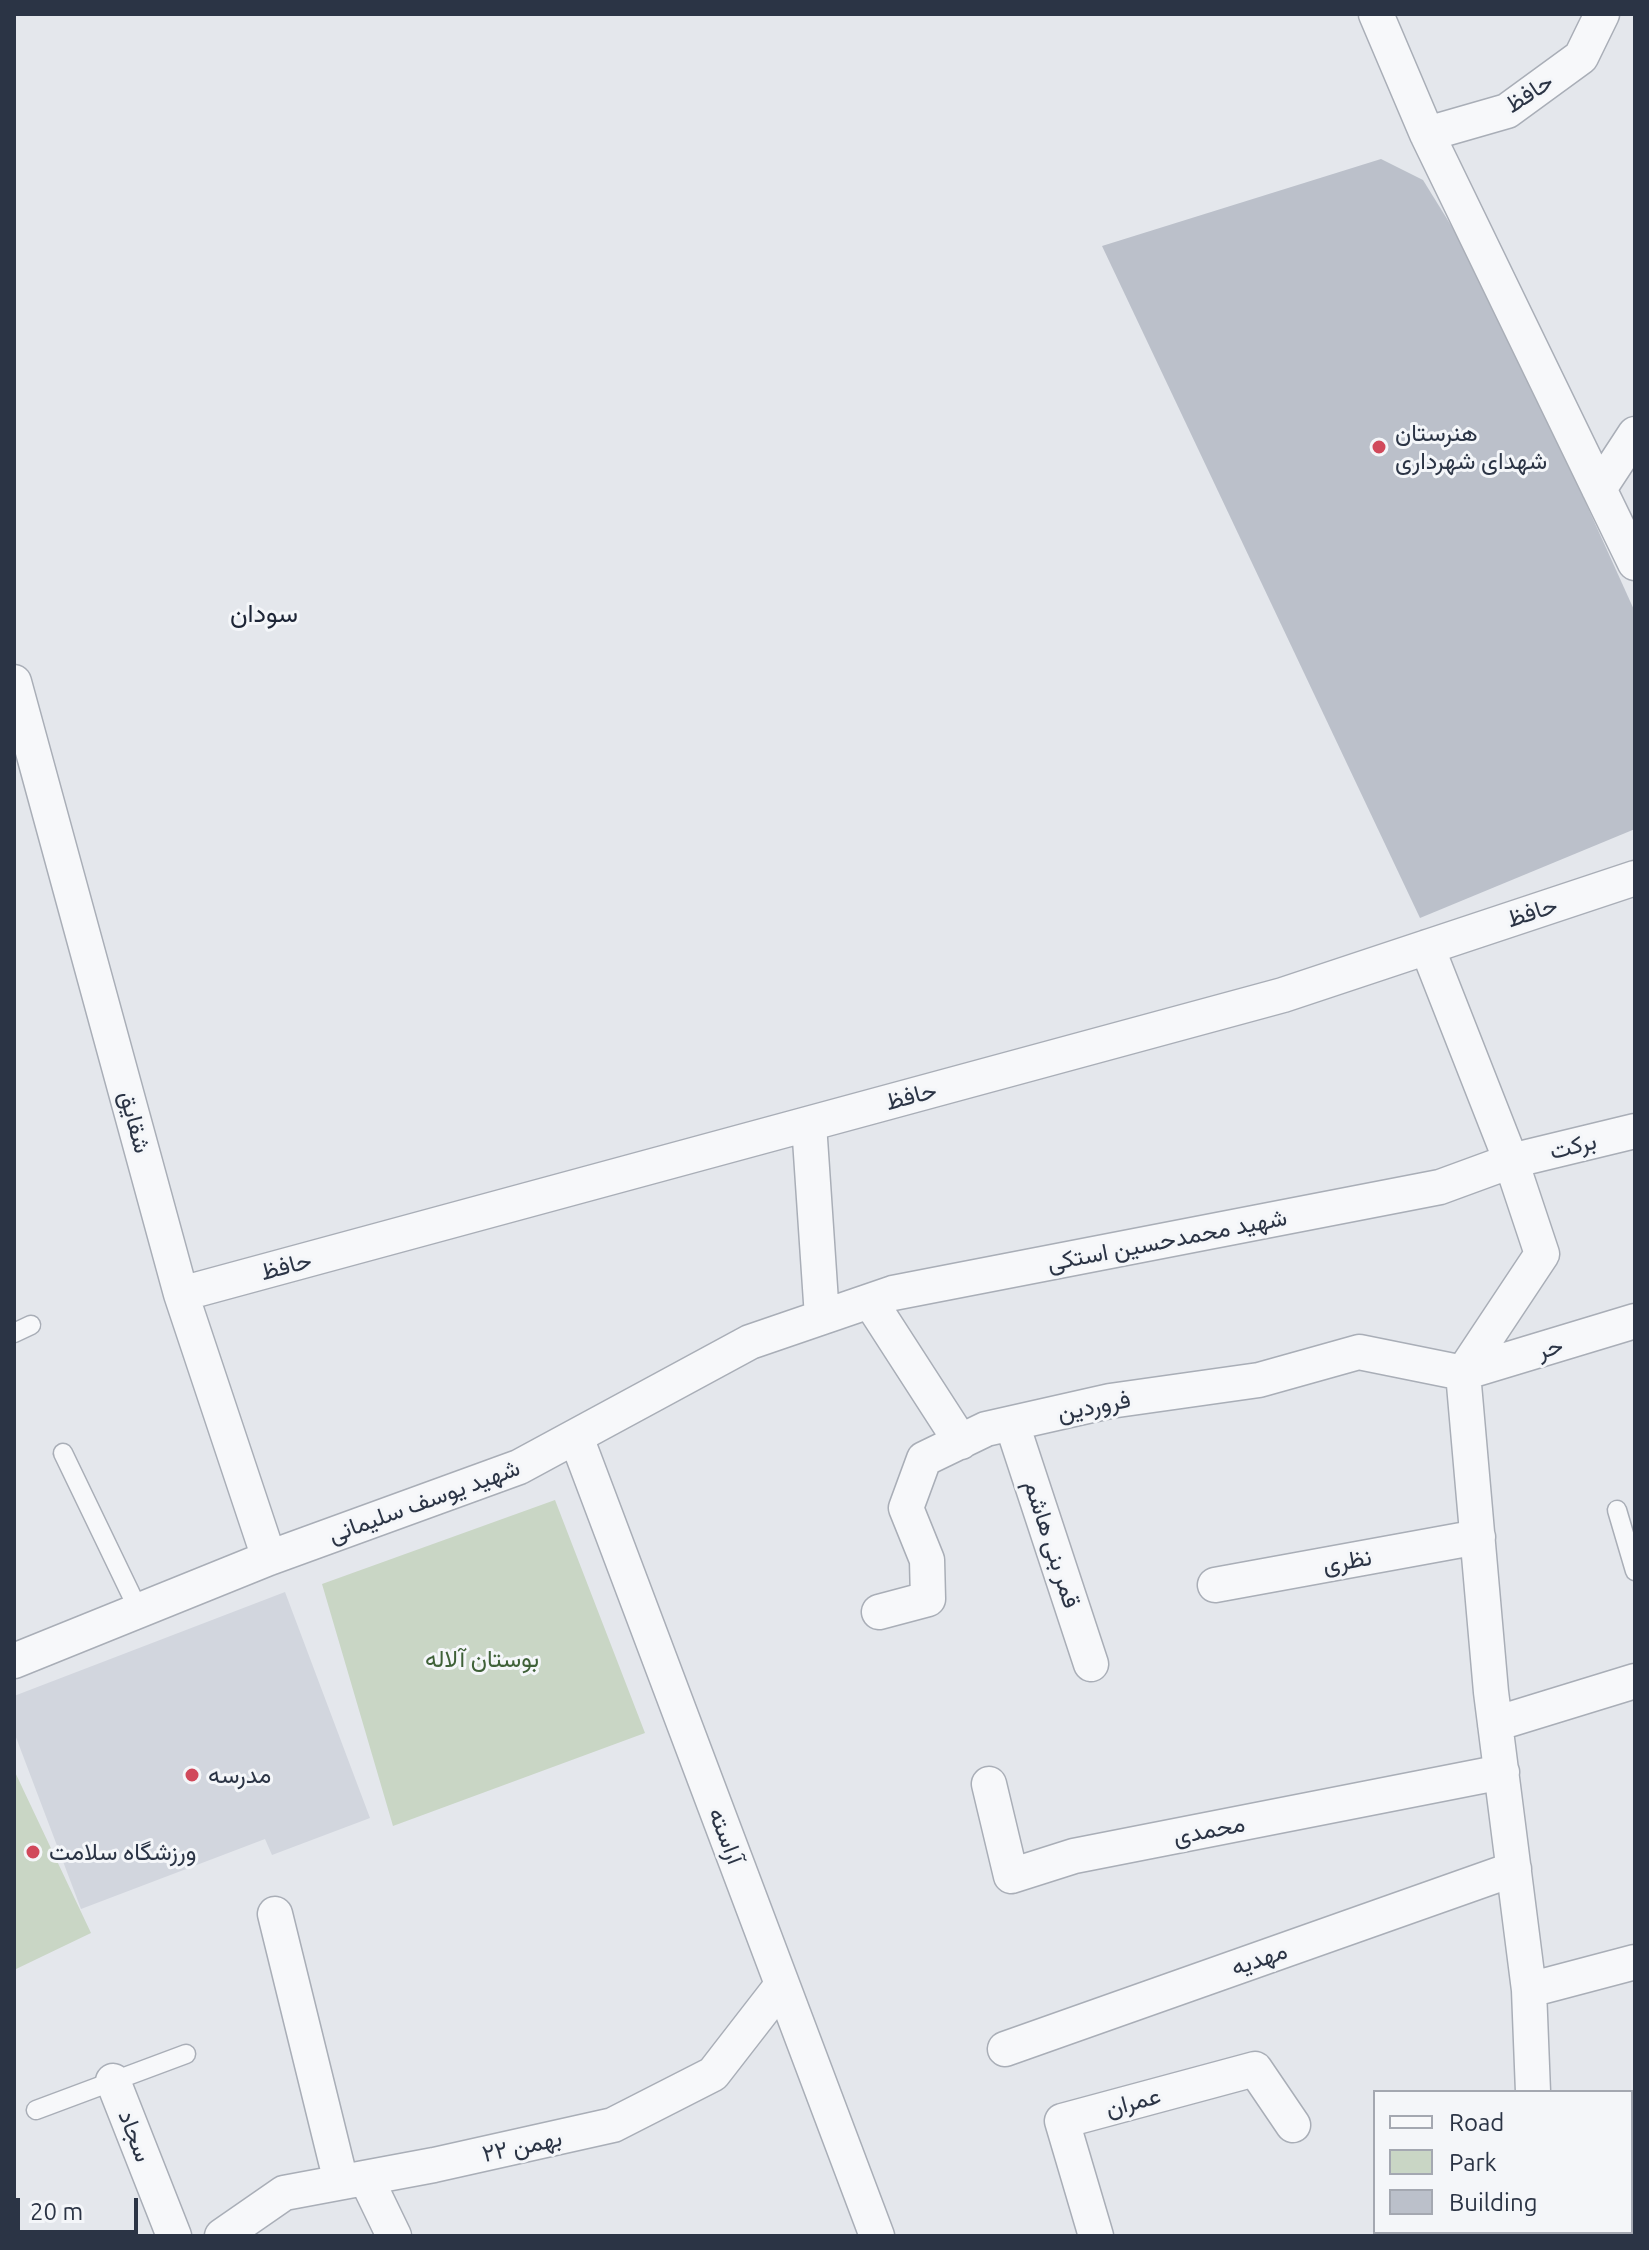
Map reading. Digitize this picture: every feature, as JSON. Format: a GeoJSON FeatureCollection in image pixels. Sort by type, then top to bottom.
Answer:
{"type":"FeatureCollection","features":[{"type":"Feature","properties":{"kind":"street"},"geometry":{"type":"LineString","coordinates":[[1376,14],[1427,134],[1635,563]]}},
{"type":"Feature","properties":{"kind":"street","name":"حافظ"},"geometry":{"type":"LineString","coordinates":[[1427,134],[1507,111],[1581,57],[1602,14]]}},
{"type":"Feature","properties":{"kind":"street"},"geometry":{"type":"LineString","coordinates":[[1599,489],[1635,434]]}},
{"type":"Feature","properties":{"kind":"street","name":"شقایق"},"geometry":{"type":"LineString","coordinates":[[14,682],[181,1294],[269,1558]]}},
{"type":"Feature","properties":{"kind":"street","name":"حافظ"},"geometry":{"type":"LineString","coordinates":[[181,1294],[1283,995],[1635,878]]}},
{"type":"Feature","properties":{"kind":"street"},"geometry":{"type":"LineString","coordinates":[[1427,947],[1511,1161],[1542,1254],[1463,1373],[1495,1724],[1529,1990],[1533,2090]]}},
{"type":"Feature","properties":{"kind":"street"},"geometry":{"type":"LineString","coordinates":[[809,1124],[822,1317]]}},
{"type":"Feature","properties":{"kind":"street","name":"برکت"},"geometry":{"type":"LineString","coordinates":[[1511,1161],[1635,1131]]}},
{"type":"Feature","properties":{"kind":"street","name":"شهید محمدحسین استکی"},"geometry":{"type":"LineString","coordinates":[[822,1317],[909,1290],[1440,1187],[1511,1161]]}},
{"type":"Feature","properties":{"kind":"street"},"geometry":{"type":"LineString","coordinates":[[870,1301],[961,1442]]}},
{"type":"Feature","properties":{"kind":"street","name":"شهید یوسف سلیمانی"},"geometry":{"type":"LineString","coordinates":[[17,1650],[139,1611],[269,1558],[519,1467],[750,1342],[822,1317]]}},
{"type":"Feature","properties":{"kind":"street","name":"حر"},"geometry":{"type":"LineString","coordinates":[[1463,1373],[1635,1321]]}},
{"type":"Feature","properties":{"kind":"street","name":"فروردین"},"geometry":{"type":"LineString","coordinates":[[879,1612],[928,1599],[927,1560],[906,1508],[924,1459],[986,1429],[1110,1401],[1259,1380],[1359,1352],[1463,1373]]}},
{"type":"Feature","properties":{"kind":"street","name":"قمر بنی هاشم"},"geometry":{"type":"LineString","coordinates":[[1012,1424],[1091,1664]]}},
{"type":"Feature","properties":{"kind":"street","name":"آراسته"},"geometry":{"type":"LineString","coordinates":[[576,1437],[877,2236]]}},
{"type":"Feature","properties":{"kind":"street","name":"نظری"},"geometry":{"type":"LineString","coordinates":[[1215,1585],[1478,1537]]}},
{"type":"Feature","properties":{"kind":"street"},"geometry":{"type":"LineString","coordinates":[[1495,1724],[1635,1681]]}},
{"type":"Feature","properties":{"kind":"street","name":"محمدی"},"geometry":{"type":"LineString","coordinates":[[989,1784],[1011,1876],[1074,1856],[1502,1772]]}},
{"type":"Feature","properties":{"kind":"street","name":"مهدیه"},"geometry":{"type":"LineString","coordinates":[[1005,2049],[1514,1869]]}},
{"type":"Feature","properties":{"kind":"street"},"geometry":{"type":"LineString","coordinates":[[275,1914],[354,2180],[394,2236]]}},
{"type":"Feature","properties":{"kind":"street"},"geometry":{"type":"LineString","coordinates":[[1529,1990],[1635,1962]]}},
{"type":"Feature","properties":{"kind":"street","name":"۲۲ بهمن"},"geometry":{"type":"LineString","coordinates":[[222,2236],[284,2193],[613,2125],[713,2074],[782,1985]]}},
{"type":"Feature","properties":{"kind":"street","name":"عمران"},"geometry":{"type":"LineString","coordinates":[[1096,2236],[1062,2121],[1255,2069],[1293,2125]]}},
{"type":"Feature","properties":{"kind":"street","name":"سجاد"},"geometry":{"type":"LineString","coordinates":[[113,2081],[174,2236]]}},
{"type":"Feature","properties":{"kind":"lane"},"geometry":{"type":"LineString","coordinates":[[63,1453],[139,1611]]}},
{"type":"Feature","properties":{"kind":"lane"},"geometry":{"type":"LineString","coordinates":[[1617,1510],[1635,1571]]}},
{"type":"Feature","properties":{"kind":"lane"},"geometry":{"type":"LineString","coordinates":[[36,2110],[186,2054]]}},
{"type":"Feature","properties":{"kind":"shaded area","name":"مدرسه"},"geometry":{"type":"Polygon","coordinates":[[[285,1592],[370,1818],[272,1855],[265,1839],[81,1909],[14,1732],[14,1696],[285,1592]]]}},
{"type":"Feature","properties":{"kind":"green space","name":"بوستان آلاله"},"geometry":{"type":"Polygon","coordinates":[[[555,1500],[645,1733],[393,1826],[322,1584],[555,1500]]]}},
{"type":"Feature","properties":{"kind":"green space","name":"ورزشگاه سلامت"},"geometry":{"type":"Polygon","coordinates":[[[14,1770],[91,1933],[14,1970],[14,1770]]]}},
{"type":"Feature","properties":{"kind":"building","name":"هنرستان شهدای شهرداری"},"geometry":{"type":"Polygon","coordinates":[[[1381,159],[1423,180],[1486,282],[1635,612],[1635,829],[1420,918],[1102,246],[1381,159]]]}},
{"type":"Feature","properties":{"kind":"place","name":"هنرستان شهدای شهرداری"},"geometry":{"type":"Point","coordinates":[1379,447]}},
{"type":"Feature","properties":{"kind":"place","name":"مدرسه"},"geometry":{"type":"Point","coordinates":[192,1775]}},
{"type":"Feature","properties":{"kind":"place","name":"ورزشگاه سلامت"},"geometry":{"type":"Point","coordinates":[33,1852]}},
{"type":"Feature","properties":{"kind":"district","name":"سودان"},"geometry":{"type":"Point","coordinates":[264,613]}}]}
